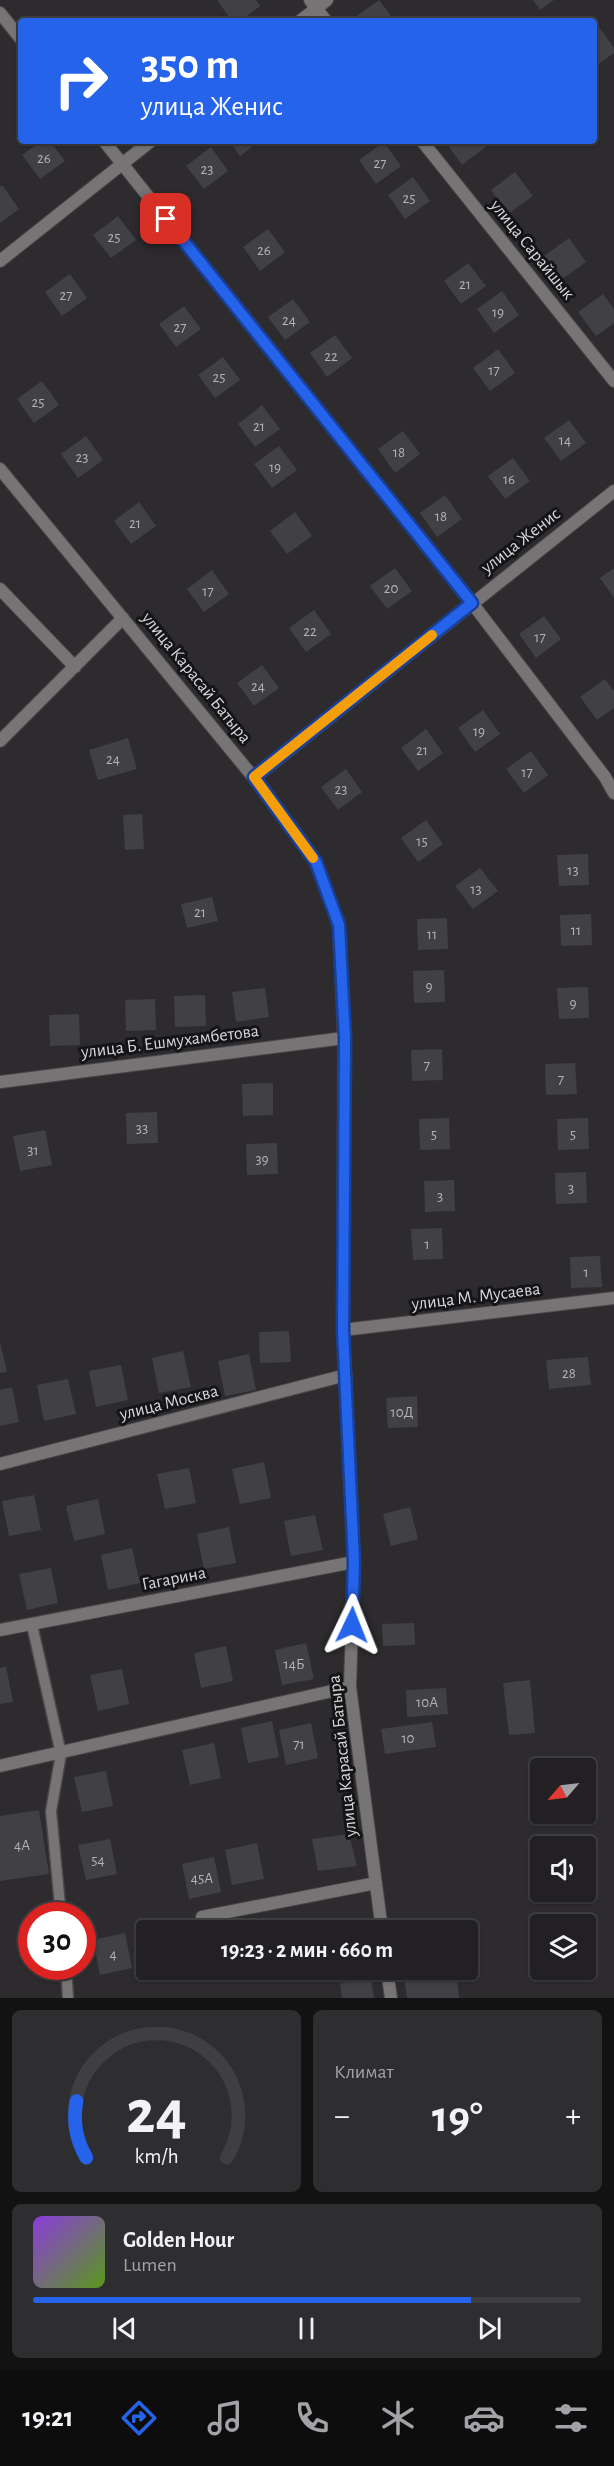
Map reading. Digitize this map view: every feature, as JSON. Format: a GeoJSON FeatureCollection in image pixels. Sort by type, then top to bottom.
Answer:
{"type":"FeatureCollection","features":[{"type":"Feature","properties":{"kind":"street"},"geometry":{"type":"LineString","coordinates":[[302,18],[313,4],[327,0]]}},
{"type":"Feature","properties":{"kind":"street"},"geometry":{"type":"LineString","coordinates":[[313,4],[324,18]]}},
{"type":"Feature","properties":{"kind":"street"},"geometry":{"type":"LineString","coordinates":[[0,13],[18,35]]}},
{"type":"Feature","properties":{"kind":"street"},"geometry":{"type":"LineString","coordinates":[[106,144],[472,603],[605,777],[614,793]]}},
{"type":"Feature","properties":{"kind":"street"},"geometry":{"type":"LineString","coordinates":[[0,261],[148,144]]}},
{"type":"Feature","properties":{"kind":"street","name":"улица Сарайшык"},"geometry":{"type":"LineString","coordinates":[[424,144],[614,381]]}},
{"type":"Feature","properties":{"kind":"street","name":"улица Карасай Батыра"},"geometry":{"type":"LineString","coordinates":[[0,469],[254,777],[316,862],[339,925],[345,1038],[343,1330],[354,1562],[350,1687],[381,1920]]}},
{"type":"Feature","properties":{"kind":"street","name":"улица Женис"},"geometry":{"type":"LineString","coordinates":[[254,777],[614,491]]}},
{"type":"Feature","properties":{"kind":"street"},"geometry":{"type":"LineString","coordinates":[[0,589],[75,667]]}},
{"type":"Feature","properties":{"kind":"street"},"geometry":{"type":"LineString","coordinates":[[0,741],[123,618]]}},
{"type":"Feature","properties":{"kind":"street","name":"улица Б. Ешмухамбетова"},"geometry":{"type":"LineString","coordinates":[[0,1082],[345,1038]]}},
{"type":"Feature","properties":{"kind":"street","name":"улица М. Мусаева"},"geometry":{"type":"LineString","coordinates":[[343,1330],[614,1298]]}},
{"type":"Feature","properties":{"kind":"street","name":"улица Москва"},"geometry":{"type":"LineString","coordinates":[[0,1464],[346,1376]]}},
{"type":"Feature","properties":{"kind":"street","name":"Гагарина"},"geometry":{"type":"LineString","coordinates":[[0,1630],[354,1562]]}},
{"type":"Feature","properties":{"kind":"street"},"geometry":{"type":"LineString","coordinates":[[0,1766],[350,1687]]}},
{"type":"Feature","properties":{"kind":"street"},"geometry":{"type":"LineString","coordinates":[[202,1917],[375,1883]]}},
{"type":"Feature","properties":{"kind":"street"},"geometry":{"type":"LineString","coordinates":[[388,1980],[391,1998]]}},
{"type":"Feature","properties":{"kind":"lane"},"geometry":{"type":"LineString","coordinates":[[32,1625],[61,1754],[51,1811],[60,1902]]}},
{"type":"Feature","properties":{"kind":"lane"},"geometry":{"type":"LineString","coordinates":[[67,1980],[69,1998]]}},
{"type":"Feature","properties":{"kind":"building"},"geometry":{"type":"Polygon","coordinates":[[[217,0],[256,0],[260,6],[244,18],[230,18],[217,0]]]}},
{"type":"Feature","properties":{"kind":"building"},"geometry":{"type":"Polygon","coordinates":[[[379,0],[393,18],[354,18],[379,0]]]}},
{"type":"Feature","properties":{"kind":"building"},"geometry":{"type":"Polygon","coordinates":[[[533,0],[554,0],[540,10],[533,0]]]}},
{"type":"Feature","properties":{"kind":"building"},"geometry":{"type":"Polygon","coordinates":[[[599,27],[614,48],[614,53],[597,65],[597,29],[599,27]]]}},
{"type":"Feature","properties":{"kind":"building"},"geometry":{"type":"Polygon","coordinates":[[[38,144],[52,144],[65,161],[40,179],[22,155],[38,144]]]}},
{"type":"Feature","properties":{"kind":"building"},"geometry":{"type":"Polygon","coordinates":[[[231,144],[256,144],[240,156],[231,144]]]}},
{"type":"Feature","properties":{"kind":"building"},"geometry":{"type":"Polygon","coordinates":[[[381,144],[385,144],[401,166],[376,184],[359,160],[381,144]]]}},
{"type":"Feature","properties":{"kind":"building"},"geometry":{"type":"Polygon","coordinates":[[[447,144],[485,144],[487,146],[462,165],[447,144]]]}},
{"type":"Feature","properties":{"kind":"building"},"geometry":{"type":"Polygon","coordinates":[[[211,147],[228,171],[204,189],[186,166],[211,147]]]}},
{"type":"Feature","properties":{"kind":"building"},"geometry":{"type":"Polygon","coordinates":[[[515,172],[533,196],[508,214],[491,190],[515,172]]]}},
{"type":"Feature","properties":{"kind":"building"},"geometry":{"type":"Polygon","coordinates":[[[413,177],[430,201],[405,219],[388,195],[413,177]]]}},
{"type":"Feature","properties":{"kind":"building"},"geometry":{"type":"Polygon","coordinates":[[[2,185],[19,209],[0,223],[0,187],[2,185]]]}},
{"type":"Feature","properties":{"kind":"building"},"geometry":{"type":"Polygon","coordinates":[[[118,216],[136,240],[111,258],[93,235],[118,216]]]}},
{"type":"Feature","properties":{"kind":"building"},"geometry":{"type":"Polygon","coordinates":[[[268,229],[285,252],[260,271],[243,247],[268,229]]]}},
{"type":"Feature","properties":{"kind":"building"},"geometry":{"type":"Polygon","coordinates":[[[569,238],[586,262],[561,280],[544,256],[569,238]]]}},
{"type":"Feature","properties":{"kind":"building"},"geometry":{"type":"Polygon","coordinates":[[[468,263],[486,286],[461,304],[444,281],[468,263]]]}},
{"type":"Feature","properties":{"kind":"building"},"geometry":{"type":"Polygon","coordinates":[[[70,274],[87,298],[62,316],[45,292],[70,274]]]}},
{"type":"Feature","properties":{"kind":"building"},"geometry":{"type":"Polygon","coordinates":[[[502,291],[519,315],[494,333],[477,309],[502,291]]]}},
{"type":"Feature","properties":{"kind":"building"},"geometry":{"type":"Polygon","coordinates":[[[603,294],[614,309],[614,323],[596,336],[578,312],[603,294]]]}},
{"type":"Feature","properties":{"kind":"building"},"geometry":{"type":"Polygon","coordinates":[[[293,299],[310,322],[285,340],[268,317],[293,299]]]}},
{"type":"Feature","properties":{"kind":"building"},"geometry":{"type":"Polygon","coordinates":[[[184,306],[201,329],[176,347],[159,324],[184,306]]]}},
{"type":"Feature","properties":{"kind":"building"},"geometry":{"type":"Polygon","coordinates":[[[335,335],[352,358],[327,377],[310,353],[335,335]]]}},
{"type":"Feature","properties":{"kind":"building"},"geometry":{"type":"Polygon","coordinates":[[[498,349],[515,373],[490,391],[473,368],[498,349]]]}},
{"type":"Feature","properties":{"kind":"building"},"geometry":{"type":"Polygon","coordinates":[[[223,357],[240,380],[215,398],[198,375],[223,357]]]}},
{"type":"Feature","properties":{"kind":"building"},"geometry":{"type":"Polygon","coordinates":[[[42,381],[59,405],[34,423],[17,399],[42,381]]]}},
{"type":"Feature","properties":{"kind":"building"},"geometry":{"type":"Polygon","coordinates":[[[262,405],[280,429],[255,447],[238,424],[262,405]]]}},
{"type":"Feature","properties":{"kind":"building"},"geometry":{"type":"Polygon","coordinates":[[[569,420],[586,443],[561,461],[544,438],[569,420]]]}},
{"type":"Feature","properties":{"kind":"building"},"geometry":{"type":"Polygon","coordinates":[[[403,431],[420,454],[395,473],[378,449],[403,431]]]}},
{"type":"Feature","properties":{"kind":"building"},"geometry":{"type":"Polygon","coordinates":[[[86,436],[103,460],[78,478],[61,454],[86,436]]]}},
{"type":"Feature","properties":{"kind":"building"},"geometry":{"type":"Polygon","coordinates":[[[279,446],[297,470],[272,488],[254,464],[279,446]]]}},
{"type":"Feature","properties":{"kind":"building"},"geometry":{"type":"Polygon","coordinates":[[[513,458],[530,481],[505,499],[488,476],[513,458]]]}},
{"type":"Feature","properties":{"kind":"building"},"geometry":{"type":"Polygon","coordinates":[[[445,495],[462,519],[437,537],[420,513],[445,495]]]}},
{"type":"Feature","properties":{"kind":"building"},"geometry":{"type":"Polygon","coordinates":[[[139,502],[156,526],[131,544],[114,521],[139,502]]]}},
{"type":"Feature","properties":{"kind":"building"},"geometry":{"type":"Polygon","coordinates":[[[295,512],[312,536],[287,554],[270,531],[295,512]]]}},
{"type":"Feature","properties":{"kind":"building"},"geometry":{"type":"Polygon","coordinates":[[[395,568],[412,591],[387,609],[370,586],[395,568]]]}},
{"type":"Feature","properties":{"kind":"building"},"geometry":{"type":"Polygon","coordinates":[[[614,568],[614,598],[600,578],[614,568]]]}},
{"type":"Feature","properties":{"kind":"building"},"geometry":{"type":"Polygon","coordinates":[[[212,570],[229,594],[204,612],[187,589],[212,570]]]}},
{"type":"Feature","properties":{"kind":"building"},"geometry":{"type":"Polygon","coordinates":[[[314,610],[331,634],[306,652],[289,628],[314,610]]]}},
{"type":"Feature","properties":{"kind":"building"},"geometry":{"type":"Polygon","coordinates":[[[544,616],[561,639],[536,658],[519,634],[544,616]]]}},
{"type":"Feature","properties":{"kind":"building"},"geometry":{"type":"Polygon","coordinates":[[[262,665],[279,688],[254,706],[237,683],[262,665]]]}},
{"type":"Feature","properties":{"kind":"building"},"geometry":{"type":"Polygon","coordinates":[[[605,679],[614,691],[614,708],[597,720],[580,697],[605,679]]]}},
{"type":"Feature","properties":{"kind":"building"},"geometry":{"type":"Polygon","coordinates":[[[483,710],[500,734],[475,752],[458,728],[483,710]]]}},
{"type":"Feature","properties":{"kind":"building"},"geometry":{"type":"Polygon","coordinates":[[[426,729],[443,753],[418,771],[401,748],[426,729]]]}},
{"type":"Feature","properties":{"kind":"building"},"geometry":{"type":"Polygon","coordinates":[[[128,738],[137,769],[98,780],[89,750],[128,738]]]}},
{"type":"Feature","properties":{"kind":"building"},"geometry":{"type":"Polygon","coordinates":[[[531,751],[548,775],[524,793],[506,769],[531,751]]]}},
{"type":"Feature","properties":{"kind":"building"},"geometry":{"type":"Polygon","coordinates":[[[346,769],[362,792],[338,810],[321,787],[346,769]]]}},
{"type":"Feature","properties":{"kind":"building"},"geometry":{"type":"Polygon","coordinates":[[[142,814],[144,849],[125,850],[123,815],[142,814]]]}},
{"type":"Feature","properties":{"kind":"building"},"geometry":{"type":"Polygon","coordinates":[[[426,820],[443,844],[418,862],[401,838],[426,820]]]}},
{"type":"Feature","properties":{"kind":"building"},"geometry":{"type":"Polygon","coordinates":[[[588,854],[589,885],[559,886],[557,855],[588,854]]]}},
{"type":"Feature","properties":{"kind":"building"},"geometry":{"type":"Polygon","coordinates":[[[480,868],[498,891],[473,909],[455,886],[480,868]]]}},
{"type":"Feature","properties":{"kind":"building"},"geometry":{"type":"Polygon","coordinates":[[[212,897],[218,921],[187,928],[181,904],[212,897]]]}},
{"type":"Feature","properties":{"kind":"building"},"geometry":{"type":"Polygon","coordinates":[[[591,914],[592,945],[561,946],[560,915],[591,914]]]}},
{"type":"Feature","properties":{"kind":"building"},"geometry":{"type":"Polygon","coordinates":[[[447,918],[448,949],[418,950],[417,919],[447,918]]]}},
{"type":"Feature","properties":{"kind":"building"},"geometry":{"type":"Polygon","coordinates":[[[444,970],[445,1002],[414,1003],[413,971],[444,970]]]}},
{"type":"Feature","properties":{"kind":"building"},"geometry":{"type":"Polygon","coordinates":[[[588,987],[589,1018],[559,1019],[557,988],[588,987]]]}},
{"type":"Feature","properties":{"kind":"building"},"geometry":{"type":"Polygon","coordinates":[[[265,988],[269,1017],[236,1022],[232,992],[265,988]]]}},
{"type":"Feature","properties":{"kind":"building"},"geometry":{"type":"Polygon","coordinates":[[[205,995],[206,1026],[175,1027],[174,996],[205,995]]]}},
{"type":"Feature","properties":{"kind":"building"},"geometry":{"type":"Polygon","coordinates":[[[155,999],[156,1030],[126,1031],[125,1000],[155,999]]]}},
{"type":"Feature","properties":{"kind":"building"},"geometry":{"type":"Polygon","coordinates":[[[79,1014],[80,1045],[50,1046],[49,1015],[79,1014]]]}},
{"type":"Feature","properties":{"kind":"building"},"geometry":{"type":"Polygon","coordinates":[[[442,1049],[443,1080],[412,1081],[411,1050],[442,1049]]]}},
{"type":"Feature","properties":{"kind":"building"},"geometry":{"type":"Polygon","coordinates":[[[575,1063],[577,1094],[546,1095],[545,1064],[575,1063]]]}},
{"type":"Feature","properties":{"kind":"building"},"geometry":{"type":"Polygon","coordinates":[[[273,1083],[273,1115],[243,1116],[242,1084],[273,1083]]]}},
{"type":"Feature","properties":{"kind":"building"},"geometry":{"type":"Polygon","coordinates":[[[157,1112],[158,1143],[127,1144],[126,1113],[157,1112]]]}},
{"type":"Feature","properties":{"kind":"building"},"geometry":{"type":"Polygon","coordinates":[[[449,1118],[450,1149],[420,1150],[419,1119],[449,1118]]]}},
{"type":"Feature","properties":{"kind":"building"},"geometry":{"type":"Polygon","coordinates":[[[588,1118],[589,1149],[558,1150],[557,1119],[588,1118]]]}},
{"type":"Feature","properties":{"kind":"building"},"geometry":{"type":"Polygon","coordinates":[[[45,1130],[52,1165],[20,1171],[13,1136],[45,1130]]]}},
{"type":"Feature","properties":{"kind":"building"},"geometry":{"type":"Polygon","coordinates":[[[277,1143],[278,1174],[247,1175],[246,1144],[277,1143]]]}},
{"type":"Feature","properties":{"kind":"building"},"geometry":{"type":"Polygon","coordinates":[[[586,1172],[587,1203],[556,1204],[555,1173],[586,1172]]]}},
{"type":"Feature","properties":{"kind":"building"},"geometry":{"type":"Polygon","coordinates":[[[454,1180],[455,1211],[425,1212],[424,1181],[454,1180]]]}},
{"type":"Feature","properties":{"kind":"building"},"geometry":{"type":"Polygon","coordinates":[[[442,1228],[443,1259],[413,1260],[411,1229],[442,1228]]]}},
{"type":"Feature","properties":{"kind":"building"},"geometry":{"type":"Polygon","coordinates":[[[600,1256],[602,1287],[571,1288],[570,1257],[600,1256]]]}},
{"type":"Feature","properties":{"kind":"building"},"geometry":{"type":"Polygon","coordinates":[[[289,1331],[291,1362],[260,1363],[259,1332],[289,1331]]]}},
{"type":"Feature","properties":{"kind":"building"},"geometry":{"type":"Polygon","coordinates":[[[0,1342],[7,1372],[0,1373],[0,1342]]]}},
{"type":"Feature","properties":{"kind":"building"},"geometry":{"type":"Polygon","coordinates":[[[183,1351],[191,1387],[159,1393],[152,1358],[183,1351]]]}},
{"type":"Feature","properties":{"kind":"building"},"geometry":{"type":"Polygon","coordinates":[[[249,1354],[256,1390],[225,1396],[218,1361],[249,1354]]]}},
{"type":"Feature","properties":{"kind":"building"},"geometry":{"type":"Polygon","coordinates":[[[588,1357],[591,1385],[549,1389],[546,1360],[588,1357]]]}},
{"type":"Feature","properties":{"kind":"building"},"geometry":{"type":"Polygon","coordinates":[[[121,1365],[128,1400],[96,1407],[89,1371],[121,1365]]]}},
{"type":"Feature","properties":{"kind":"building"},"geometry":{"type":"Polygon","coordinates":[[[68,1379],[76,1414],[44,1421],[37,1385],[68,1379]]]}},
{"type":"Feature","properties":{"kind":"building"},"geometry":{"type":"Polygon","coordinates":[[[12,1387],[19,1422],[0,1426],[0,1390],[12,1387]]]}},
{"type":"Feature","properties":{"kind":"building"},"geometry":{"type":"Polygon","coordinates":[[[417,1396],[418,1427],[388,1428],[386,1398],[417,1396]]]}},
{"type":"Feature","properties":{"kind":"building"},"geometry":{"type":"Polygon","coordinates":[[[264,1462],[271,1498],[240,1504],[232,1469],[264,1462]]]}},
{"type":"Feature","properties":{"kind":"building"},"geometry":{"type":"Polygon","coordinates":[[[189,1468],[196,1503],[165,1509],[157,1474],[189,1468]]]}},
{"type":"Feature","properties":{"kind":"building"},"geometry":{"type":"Polygon","coordinates":[[[34,1495],[41,1530],[9,1536],[2,1501],[34,1495]]]}},
{"type":"Feature","properties":{"kind":"building"},"geometry":{"type":"Polygon","coordinates":[[[98,1499],[105,1534],[74,1541],[66,1506],[98,1499]]]}},
{"type":"Feature","properties":{"kind":"building"},"geometry":{"type":"Polygon","coordinates":[[[410,1507],[418,1539],[391,1546],[383,1514],[410,1507]]]}},
{"type":"Feature","properties":{"kind":"building"},"geometry":{"type":"Polygon","coordinates":[[[315,1515],[323,1550],[291,1556],[284,1521],[315,1515]]]}},
{"type":"Feature","properties":{"kind":"building"},"geometry":{"type":"Polygon","coordinates":[[[229,1527],[236,1563],[204,1569],[197,1534],[229,1527]]]}},
{"type":"Feature","properties":{"kind":"building"},"geometry":{"type":"Polygon","coordinates":[[[132,1548],[140,1583],[108,1590],[101,1555],[132,1548]]]}},
{"type":"Feature","properties":{"kind":"building"},"geometry":{"type":"Polygon","coordinates":[[[51,1568],[58,1603],[27,1610],[19,1574],[51,1568]]]}},
{"type":"Feature","properties":{"kind":"building"},"geometry":{"type":"Polygon","coordinates":[[[414,1623],[415,1645],[383,1646],[382,1624],[414,1623]]]}},
{"type":"Feature","properties":{"kind":"building"},"geometry":{"type":"Polygon","coordinates":[[[306,1643],[314,1679],[282,1685],[275,1650],[306,1643]]]}},
{"type":"Feature","properties":{"kind":"building"},"geometry":{"type":"Polygon","coordinates":[[[226,1646],[233,1681],[201,1688],[194,1653],[226,1646]]]}},
{"type":"Feature","properties":{"kind":"building"},"geometry":{"type":"Polygon","coordinates":[[[6,1666],[13,1702],[0,1704],[0,1668],[6,1666]]]}},
{"type":"Feature","properties":{"kind":"building"},"geometry":{"type":"Polygon","coordinates":[[[122,1669],[129,1704],[98,1711],[90,1675],[122,1669]]]}},
{"type":"Feature","properties":{"kind":"building"},"geometry":{"type":"Polygon","coordinates":[[[530,1680],[535,1733],[509,1735],[503,1683],[530,1680]]]}},
{"type":"Feature","properties":{"kind":"building"},"geometry":{"type":"Polygon","coordinates":[[[446,1688],[448,1714],[407,1717],[406,1690],[446,1688]]]}},
{"type":"Feature","properties":{"kind":"building"},"geometry":{"type":"Polygon","coordinates":[[[272,1721],[279,1757],[248,1763],[241,1728],[272,1721]]]}},
{"type":"Feature","properties":{"kind":"building"},"geometry":{"type":"Polygon","coordinates":[[[432,1722],[436,1747],[385,1754],[381,1729],[432,1722]]]}},
{"type":"Feature","properties":{"kind":"building"},"geometry":{"type":"Polygon","coordinates":[[[311,1723],[318,1758],[286,1765],[279,1730],[311,1723]]]}},
{"type":"Feature","properties":{"kind":"building"},"geometry":{"type":"Polygon","coordinates":[[[214,1743],[221,1778],[190,1785],[182,1750],[214,1743]]]}},
{"type":"Feature","properties":{"kind":"building"},"geometry":{"type":"Polygon","coordinates":[[[106,1771],[113,1806],[82,1812],[74,1777],[106,1771]]]}},
{"type":"Feature","properties":{"kind":"building"},"geometry":{"type":"Polygon","coordinates":[[[39,1810],[49,1874],[0,1881],[0,1816],[39,1810]]]}},
{"type":"Feature","properties":{"kind":"building"},"geometry":{"type":"Polygon","coordinates":[[[349,1834],[357,1866],[318,1871],[312,1839],[349,1834]]]}},
{"type":"Feature","properties":{"kind":"building"},"geometry":{"type":"Polygon","coordinates":[[[110,1839],[117,1874],[86,1880],[78,1845],[110,1839]]]}},
{"type":"Feature","properties":{"kind":"building"},"geometry":{"type":"Polygon","coordinates":[[[257,1843],[264,1879],[232,1885],[225,1850],[257,1843]]]}},
{"type":"Feature","properties":{"kind":"building"},"geometry":{"type":"Polygon","coordinates":[[[214,1857],[221,1892],[189,1899],[182,1864],[214,1857]]]}},
{"type":"Feature","properties":{"kind":"building"},"geometry":{"type":"Polygon","coordinates":[[[125,1933],[132,1968],[100,1975],[96,1939],[125,1933]]]}},
{"type":"Feature","properties":{"kind":"building"},"geometry":{"type":"Polygon","coordinates":[[[371,1980],[374,1998],[342,1998],[340,1983],[371,1980]]]}},
{"type":"Feature","properties":{"kind":"building"},"geometry":{"type":"Polygon","coordinates":[[[404,1980],[457,1980],[459,1998],[407,1998],[404,1980]]]}},
{"type":"Feature","properties":{"kind":"slow traffic"},"geometry":{"type":"LineString","coordinates":[[313,858],[254,777],[432,635]]}},
{"type":"Feature","properties":{"kind":"route"},"geometry":{"type":"LineString","coordinates":[[166,219],[472,603],[254,777],[316,862],[339,925],[345,1038],[343,1330],[354,1562],[352,1625]]}}]}
